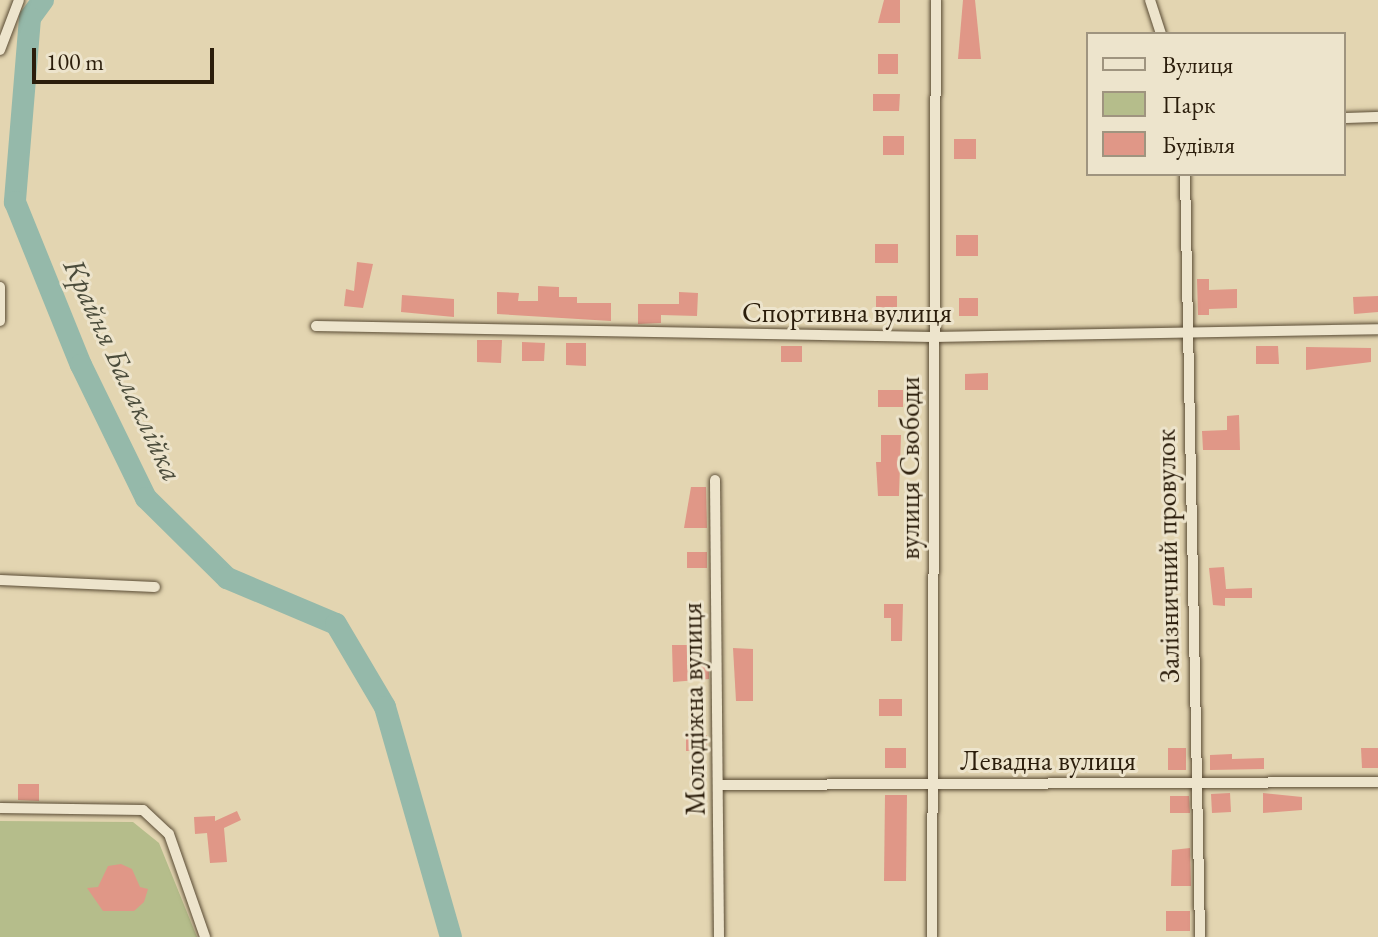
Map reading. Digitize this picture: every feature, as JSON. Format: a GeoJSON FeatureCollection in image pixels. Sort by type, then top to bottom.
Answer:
{"type":"FeatureCollection","features":[{"type":"Feature","properties":{"kind":"street"},"geometry":{"type":"LineString","coordinates":[[0,50],[19,0]]}},
{"type":"Feature","properties":{"kind":"street","name":"вулиця Свободи"},"geometry":{"type":"LineString","coordinates":[[932,937],[936,0]]}},
{"type":"Feature","properties":{"kind":"street"},"geometry":{"type":"LineString","coordinates":[[1150,0],[1160,32]]}},
{"type":"Feature","properties":{"kind":"street"},"geometry":{"type":"LineString","coordinates":[[1346,118],[1378,117]]}},
{"type":"Feature","properties":{"kind":"street","name":"Залізничний провулок"},"geometry":{"type":"LineString","coordinates":[[1185,176],[1200,937]]}},
{"type":"Feature","properties":{"kind":"street"},"geometry":{"type":"LineString","coordinates":[[0,287],[0,321]]}},
{"type":"Feature","properties":{"kind":"street","name":"Спортивна вулиця"},"geometry":{"type":"LineString","coordinates":[[316,326],[933,337],[1378,329]]}},
{"type":"Feature","properties":{"kind":"street","name":"Молодіжна вулиця"},"geometry":{"type":"LineString","coordinates":[[715,480],[719,937]]}},
{"type":"Feature","properties":{"kind":"street"},"geometry":{"type":"LineString","coordinates":[[0,580],[155,587]]}},
{"type":"Feature","properties":{"kind":"street","name":"Левадна вулиця"},"geometry":{"type":"LineString","coordinates":[[718,785],[1378,782]]}},
{"type":"Feature","properties":{"kind":"street"},"geometry":{"type":"LineString","coordinates":[[0,808],[143,810],[169,834],[205,937]]}},
{"type":"Feature","properties":{"kind":"green space"},"geometry":{"type":"Polygon","coordinates":[[[0,821],[133,822],[159,843],[197,937],[0,937],[0,821]]]}},
{"type":"Feature","properties":{"kind":"building"},"geometry":{"type":"Polygon","coordinates":[[[884,0],[900,0],[900,23],[878,23],[884,0]]]}},
{"type":"Feature","properties":{"kind":"building"},"geometry":{"type":"Polygon","coordinates":[[[963,0],[975,0],[981,59],[958,59],[963,0]]]}},
{"type":"Feature","properties":{"kind":"building"},"geometry":{"type":"Polygon","coordinates":[[[878,54],[898,54],[898,74],[878,74],[878,54]]]}},
{"type":"Feature","properties":{"kind":"building"},"geometry":{"type":"Polygon","coordinates":[[[873,94],[900,94],[899,111],[873,111],[873,94]]]}},
{"type":"Feature","properties":{"kind":"building"},"geometry":{"type":"Polygon","coordinates":[[[883,136],[904,136],[904,155],[883,155],[883,136]]]}},
{"type":"Feature","properties":{"kind":"building"},"geometry":{"type":"Polygon","coordinates":[[[954,139],[976,139],[976,159],[954,159],[954,139]]]}},
{"type":"Feature","properties":{"kind":"building"},"geometry":{"type":"Polygon","coordinates":[[[956,235],[978,235],[978,256],[956,256],[956,235]]]}},
{"type":"Feature","properties":{"kind":"building"},"geometry":{"type":"Polygon","coordinates":[[[875,244],[898,244],[898,263],[875,263],[875,244]]]}},
{"type":"Feature","properties":{"kind":"building"},"geometry":{"type":"Polygon","coordinates":[[[357,262],[373,264],[363,308],[344,306],[346,289],[354,291],[357,262]]]}},
{"type":"Feature","properties":{"kind":"building"},"geometry":{"type":"Polygon","coordinates":[[[1197,279],[1209,279],[1209,290],[1237,289],[1237,308],[1209,309],[1209,315],[1198,315],[1197,279]]]}},
{"type":"Feature","properties":{"kind":"building"},"geometry":{"type":"Polygon","coordinates":[[[538,286],[559,287],[559,297],[577,297],[577,303],[611,303],[611,321],[497,314],[497,292],[519,293],[518,301],[538,301],[538,286]]]}},
{"type":"Feature","properties":{"kind":"building"},"geometry":{"type":"Polygon","coordinates":[[[679,292],[698,293],[697,316],[661,315],[661,323],[638,324],[638,304],[679,304],[679,292]]]}},
{"type":"Feature","properties":{"kind":"building"},"geometry":{"type":"Polygon","coordinates":[[[402,295],[454,299],[454,317],[401,312],[402,295]]]}},
{"type":"Feature","properties":{"kind":"building"},"geometry":{"type":"Polygon","coordinates":[[[876,296],[897,296],[897,316],[876,316],[876,296]]]}},
{"type":"Feature","properties":{"kind":"building"},"geometry":{"type":"Polygon","coordinates":[[[1378,296],[1378,312],[1354,314],[1353,297],[1378,296]]]}},
{"type":"Feature","properties":{"kind":"building"},"geometry":{"type":"Polygon","coordinates":[[[959,298],[978,298],[978,316],[959,316],[959,298]]]}},
{"type":"Feature","properties":{"kind":"building"},"geometry":{"type":"Polygon","coordinates":[[[477,340],[502,340],[501,363],[477,362],[477,340]]]}},
{"type":"Feature","properties":{"kind":"building"},"geometry":{"type":"Polygon","coordinates":[[[522,342],[545,343],[544,361],[522,361],[522,342]]]}},
{"type":"Feature","properties":{"kind":"building"},"geometry":{"type":"Polygon","coordinates":[[[566,343],[586,343],[586,366],[566,365],[566,343]]]}},
{"type":"Feature","properties":{"kind":"building"},"geometry":{"type":"Polygon","coordinates":[[[781,346],[802,346],[802,362],[781,362],[781,346]]]}},
{"type":"Feature","properties":{"kind":"building"},"geometry":{"type":"Polygon","coordinates":[[[1256,346],[1278,346],[1279,364],[1256,364],[1256,346]]]}},
{"type":"Feature","properties":{"kind":"building"},"geometry":{"type":"Polygon","coordinates":[[[1306,347],[1371,348],[1371,362],[1306,370],[1306,347]]]}},
{"type":"Feature","properties":{"kind":"building"},"geometry":{"type":"Polygon","coordinates":[[[988,373],[988,390],[965,390],[965,374],[988,373]]]}},
{"type":"Feature","properties":{"kind":"building"},"geometry":{"type":"Polygon","coordinates":[[[878,390],[903,390],[903,407],[878,407],[878,390]]]}},
{"type":"Feature","properties":{"kind":"building"},"geometry":{"type":"Polygon","coordinates":[[[1239,415],[1240,450],[1203,450],[1202,431],[1227,430],[1227,416],[1239,415]]]}},
{"type":"Feature","properties":{"kind":"building"},"geometry":{"type":"Polygon","coordinates":[[[881,435],[901,435],[899,496],[878,496],[876,462],[881,462],[881,435]]]}},
{"type":"Feature","properties":{"kind":"building"},"geometry":{"type":"Polygon","coordinates":[[[691,487],[706,487],[707,528],[684,528],[691,487]]]}},
{"type":"Feature","properties":{"kind":"building"},"geometry":{"type":"Polygon","coordinates":[[[687,552],[707,552],[707,568],[687,568],[687,552]]]}},
{"type":"Feature","properties":{"kind":"building"},"geometry":{"type":"Polygon","coordinates":[[[1224,567],[1226,589],[1252,588],[1252,598],[1225,598],[1225,606],[1213,605],[1209,568],[1224,567]]]}},
{"type":"Feature","properties":{"kind":"building"},"geometry":{"type":"Polygon","coordinates":[[[884,604],[903,604],[902,641],[891,641],[891,618],[884,618],[884,604]]]}},
{"type":"Feature","properties":{"kind":"building"},"geometry":{"type":"Polygon","coordinates":[[[672,645],[687,645],[687,665],[709,665],[709,679],[673,682],[672,645]]]}},
{"type":"Feature","properties":{"kind":"building"},"geometry":{"type":"Polygon","coordinates":[[[733,648],[753,649],[753,701],[736,701],[733,648]]]}},
{"type":"Feature","properties":{"kind":"building"},"geometry":{"type":"Polygon","coordinates":[[[879,699],[902,699],[902,716],[879,716],[879,699]]]}},
{"type":"Feature","properties":{"kind":"building"},"geometry":{"type":"Polygon","coordinates":[[[686,735],[707,735],[707,751],[686,751],[686,735]]]}},
{"type":"Feature","properties":{"kind":"building"},"geometry":{"type":"Polygon","coordinates":[[[885,748],[906,748],[906,768],[885,768],[885,748]]]}},
{"type":"Feature","properties":{"kind":"building"},"geometry":{"type":"Polygon","coordinates":[[[1168,748],[1186,748],[1186,770],[1168,770],[1168,748]]]}},
{"type":"Feature","properties":{"kind":"building"},"geometry":{"type":"Polygon","coordinates":[[[1361,748],[1378,748],[1378,768],[1362,768],[1361,748]]]}},
{"type":"Feature","properties":{"kind":"building"},"geometry":{"type":"Polygon","coordinates":[[[1232,754],[1232,759],[1264,758],[1264,769],[1210,770],[1210,755],[1232,754]]]}},
{"type":"Feature","properties":{"kind":"building"},"geometry":{"type":"Polygon","coordinates":[[[18,784],[39,784],[39,801],[18,800],[18,784]]]}},
{"type":"Feature","properties":{"kind":"building"},"geometry":{"type":"Polygon","coordinates":[[[1230,793],[1231,812],[1212,813],[1211,794],[1230,793]]]}},
{"type":"Feature","properties":{"kind":"building"},"geometry":{"type":"Polygon","coordinates":[[[1263,793],[1302,797],[1302,810],[1263,813],[1263,793]]]}},
{"type":"Feature","properties":{"kind":"building"},"geometry":{"type":"Polygon","coordinates":[[[885,795],[907,795],[906,881],[884,881],[885,795]]]}},
{"type":"Feature","properties":{"kind":"building"},"geometry":{"type":"Polygon","coordinates":[[[1170,796],[1189,796],[1190,813],[1170,813],[1170,796]]]}},
{"type":"Feature","properties":{"kind":"building"},"geometry":{"type":"Polygon","coordinates":[[[237,811],[241,820],[224,828],[227,862],[210,863],[207,833],[195,834],[194,817],[215,816],[215,821],[237,811]]]}},
{"type":"Feature","properties":{"kind":"building"},"geometry":{"type":"Polygon","coordinates":[[[1190,848],[1191,886],[1171,886],[1172,850],[1190,848]]]}},
{"type":"Feature","properties":{"kind":"building"},"geometry":{"type":"Polygon","coordinates":[[[121,864],[132,869],[140,887],[148,889],[144,902],[134,911],[103,911],[87,888],[98,887],[108,866],[121,864]]]}},
{"type":"Feature","properties":{"kind":"building"},"geometry":{"type":"Polygon","coordinates":[[[1166,911],[1190,911],[1190,931],[1166,931],[1166,911]]]}},
{"type":"Feature","properties":{"kind":"waterway","name":"Крайня Балаклійка"},"geometry":{"type":"LineString","coordinates":[[43,0],[30,18],[15,202],[81,365],[146,498],[227,578],[336,624],[385,707],[451,937]]}}]}
